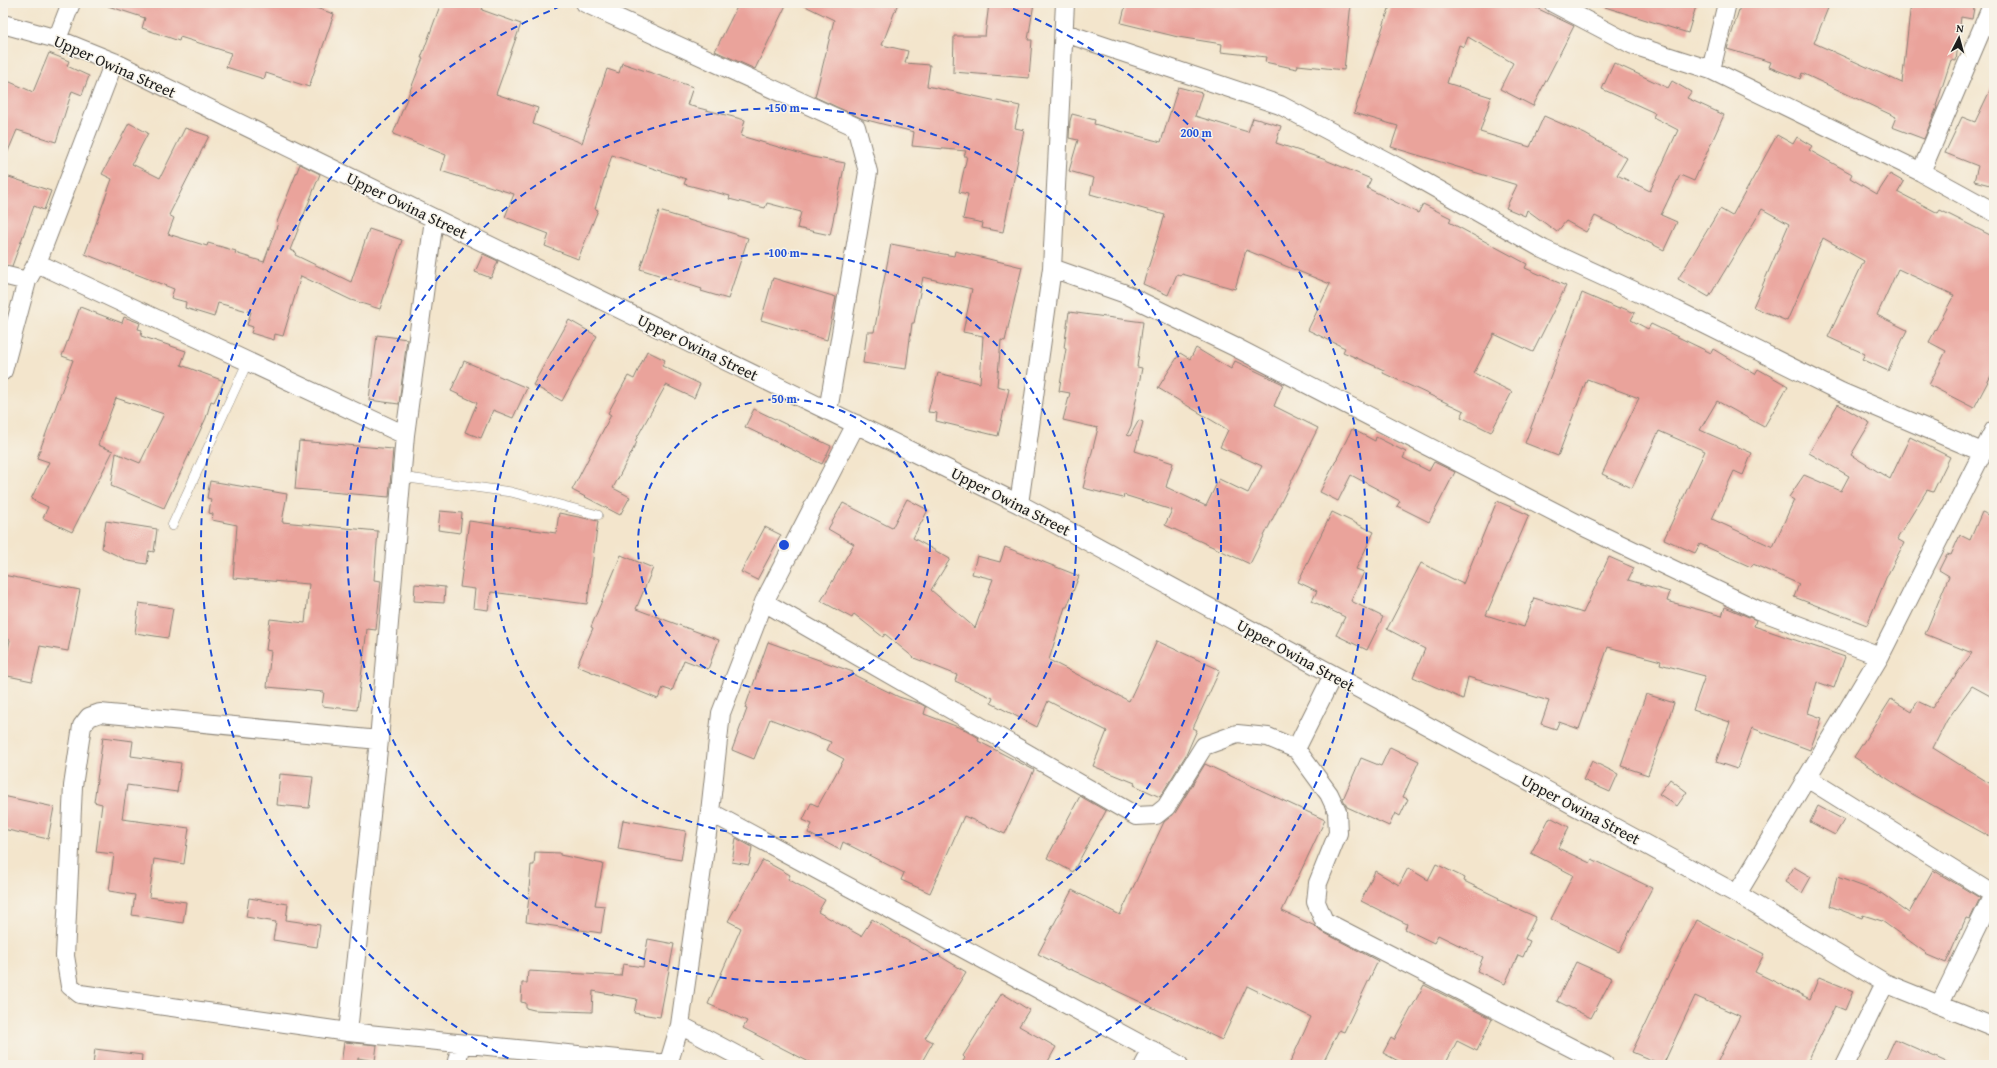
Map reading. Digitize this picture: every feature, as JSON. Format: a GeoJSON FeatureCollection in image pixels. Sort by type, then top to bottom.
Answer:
{"type":"FeatureCollection","features":[{"type":"Feature","properties":{"kind":"street"},"geometry":{"type":"LineString","coordinates":[[57,38],[71,3]]}},
{"type":"Feature","properties":{"kind":"street"},"geometry":{"type":"LineString","coordinates":[[584,3],[856,127],[868,172],[828,411]]}},
{"type":"Feature","properties":{"kind":"street"},"geometry":{"type":"LineString","coordinates":[[1019,504],[1052,268],[1065,33],[1065,3]]}},
{"type":"Feature","properties":{"kind":"street"},"geometry":{"type":"LineString","coordinates":[[1553,3],[1633,45],[1711,70],[1921,172],[1994,212]]}},
{"type":"Feature","properties":{"kind":"street"},"geometry":{"type":"LineString","coordinates":[[1711,70],[1727,3]]}},
{"type":"Feature","properties":{"kind":"street"},"geometry":{"type":"LineString","coordinates":[[1921,172],[1993,3]]}},
{"type":"Feature","properties":{"kind":"street","name":"Upper Owina Street"},"geometry":{"type":"LineString","coordinates":[[3,24],[57,38],[114,62],[1019,504],[1737,894],[1885,983],[1994,1027]]}},
{"type":"Feature","properties":{"kind":"street"},"geometry":{"type":"LineString","coordinates":[[1065,33],[1280,105],[1409,173],[1543,250],[1676,310],[1841,392],[1982,452]]}},
{"type":"Feature","properties":{"kind":"street"},"geometry":{"type":"LineString","coordinates":[[3,371],[27,282],[37,263],[114,62]]}},
{"type":"Feature","properties":{"kind":"street"},"geometry":{"type":"LineString","coordinates":[[348,1032],[379,740],[405,435],[434,218]]}},
{"type":"Feature","properties":{"kind":"street"},"geometry":{"type":"LineString","coordinates":[[37,263],[405,435]]}},
{"type":"Feature","properties":{"kind":"street"},"geometry":{"type":"LineString","coordinates":[[1052,268],[1123,292],[1454,458],[1580,525],[1758,610],[1880,656]]}},
{"type":"Feature","properties":{"kind":"street"},"geometry":{"type":"LineString","coordinates":[[3,275],[27,282]]}},
{"type":"Feature","properties":{"kind":"street"},"geometry":{"type":"LineString","coordinates":[[379,740],[100,713],[89,717],[82,726],[73,786],[65,956],[70,986],[80,994],[348,1032],[668,1065],[680,1025],[710,812],[721,713],[764,602],[856,424]]}},
{"type":"Feature","properties":{"kind":"street"},"geometry":{"type":"LineString","coordinates":[[1737,894],[1880,656],[1994,430]]}},
{"type":"Feature","properties":{"kind":"street"},"geometry":{"type":"LineString","coordinates":[[764,602],[1136,816],[1156,815],[1166,807],[1204,746],[1237,734],[1268,737],[1296,750],[1329,794],[1337,811],[1338,833],[1318,883],[1316,902],[1324,921],[1605,1065]]}},
{"type":"Feature","properties":{"kind":"street"},"geometry":{"type":"LineString","coordinates":[[1296,750],[1333,675]]}},
{"type":"Feature","properties":{"kind":"street"},"geometry":{"type":"LineString","coordinates":[[1806,778],[1994,894],[1940,1004]]}},
{"type":"Feature","properties":{"kind":"street"},"geometry":{"type":"LineString","coordinates":[[710,812],[1148,1058],[1179,1065]]}},
{"type":"Feature","properties":{"kind":"street"},"geometry":{"type":"LineString","coordinates":[[1845,1065],[1885,983]]}},
{"type":"Feature","properties":{"kind":"street"},"geometry":{"type":"LineString","coordinates":[[680,1025],[755,1065]]}},
{"type":"Feature","properties":{"kind":"street"},"geometry":{"type":"LineString","coordinates":[[456,1065],[461,1044]]}},
{"type":"Feature","properties":{"kind":"lane"},"geometry":{"type":"LineString","coordinates":[[172,526],[248,361]]}},
{"type":"Feature","properties":{"kind":"lane"},"geometry":{"type":"LineString","coordinates":[[402,477],[511,492],[598,515]]}},
{"type":"Feature","properties":{"kind":"building"},"geometry":{"type":"Polygon","coordinates":[[[109,3],[301,3],[334,14],[309,87],[266,73],[264,79],[226,67],[231,53],[180,37],[179,41],[142,28],[145,18],[108,6],[109,3]]]}},
{"type":"Feature","properties":{"kind":"building"},"geometry":{"type":"Polygon","coordinates":[[[441,3],[484,3],[482,10],[521,24],[496,94],[538,108],[533,124],[582,143],[607,69],[619,73],[622,63],[693,87],[687,105],[745,120],[741,136],[812,157],[845,163],[830,235],[797,228],[801,212],[767,203],[765,208],[729,199],[730,196],[684,184],[686,179],[612,155],[595,209],[598,210],[578,259],[545,246],[549,234],[505,217],[514,194],[441,171],[446,155],[393,134],[423,58],[421,58],[441,3]]]}},
{"type":"Feature","properties":{"kind":"building"},"geometry":{"type":"Polygon","coordinates":[[[739,3],[787,3],[755,69],[715,51],[739,3]]]}},
{"type":"Feature","properties":{"kind":"building"},"geometry":{"type":"Polygon","coordinates":[[[799,3],[898,3],[882,45],[908,51],[905,63],[930,65],[927,86],[1020,106],[1015,128],[1024,130],[1003,232],[982,228],[983,223],[963,219],[968,194],[959,192],[967,156],[964,156],[966,151],[912,146],[914,132],[863,119],[815,97],[834,20],[799,3]]]}},
{"type":"Feature","properties":{"kind":"building"},"geometry":{"type":"Polygon","coordinates":[[[989,3],[1034,3],[1028,40],[1032,40],[1029,78],[953,72],[954,36],[985,36],[989,3]]]}},
{"type":"Feature","properties":{"kind":"building"},"geometry":{"type":"Polygon","coordinates":[[[1126,3],[1351,3],[1344,70],[1298,65],[1297,69],[1265,62],[1266,57],[1221,52],[1222,44],[1178,37],[1121,23],[1126,3]]]}},
{"type":"Feature","properties":{"kind":"building"},"geometry":{"type":"Polygon","coordinates":[[[1391,3],[1526,3],[1574,26],[1533,106],[1500,89],[1513,63],[1468,37],[1464,47],[1459,45],[1447,83],[1491,97],[1480,132],[1530,147],[1544,116],[1585,134],[1627,158],[1617,175],[1650,191],[1678,130],[1653,117],[1655,113],[1602,89],[1614,63],[1668,88],[1672,81],[1691,92],[1687,98],[1724,115],[1694,181],[1680,175],[1661,215],[1677,222],[1664,250],[1595,216],[1586,232],[1566,221],[1557,232],[1527,210],[1525,216],[1506,208],[1517,185],[1391,147],[1398,126],[1354,113],[1391,3]]]}},
{"type":"Feature","properties":{"kind":"building"},"geometry":{"type":"Polygon","coordinates":[[[1605,3],[1697,3],[1688,33],[1605,7],[1605,3]]]}},
{"type":"Feature","properties":{"kind":"building"},"geometry":{"type":"Polygon","coordinates":[[[1741,3],[1830,3],[1814,43],[1902,83],[1911,3],[1975,3],[1972,19],[1961,17],[1956,61],[1951,60],[1936,106],[1937,107],[1924,139],[1892,127],[1896,117],[1802,73],[1800,79],[1769,67],[1771,62],[1727,49],[1741,3]]]}},
{"type":"Feature","properties":{"kind":"building"},"geometry":{"type":"Polygon","coordinates":[[[49,53],[69,61],[67,66],[89,76],[82,95],[72,91],[56,142],[17,130],[3,163],[3,79],[33,92],[49,53]]]}},
{"type":"Feature","properties":{"kind":"building"},"geometry":{"type":"Polygon","coordinates":[[[1994,82],[1994,186],[1974,181],[1978,166],[1945,153],[1962,117],[1975,122],[1994,82]]]}},
{"type":"Feature","properties":{"kind":"building"},"geometry":{"type":"Polygon","coordinates":[[[1178,87],[1202,93],[1195,116],[1248,132],[1253,118],[1281,126],[1276,143],[1323,159],[1371,179],[1367,188],[1418,213],[1423,204],[1451,218],[1449,222],[1527,264],[1525,268],[1566,286],[1533,352],[1494,334],[1474,373],[1512,392],[1491,432],[1461,417],[1464,411],[1383,373],[1384,370],[1343,352],[1345,348],[1308,330],[1330,284],[1246,250],[1235,289],[1182,274],[1181,276],[1177,274],[1168,295],[1143,284],[1165,215],[1090,194],[1094,178],[1069,171],[1078,140],[1069,138],[1070,121],[1072,114],[1095,120],[1094,124],[1161,142],[1178,87]]]}},
{"type":"Feature","properties":{"kind":"building"},"geometry":{"type":"Polygon","coordinates":[[[129,123],[148,133],[132,164],[160,178],[185,128],[209,136],[169,215],[174,218],[168,234],[207,246],[208,243],[236,251],[235,253],[264,262],[278,223],[277,222],[300,164],[320,174],[290,250],[296,252],[295,255],[351,282],[369,229],[402,240],[380,309],[351,300],[301,276],[283,336],[275,334],[274,340],[251,333],[253,327],[247,325],[251,312],[218,303],[214,317],[185,308],[186,302],[171,298],[174,289],[85,254],[112,179],[102,174],[129,123]]]}},
{"type":"Feature","properties":{"kind":"building"},"geometry":{"type":"Polygon","coordinates":[[[1777,135],[1793,144],[1797,137],[1812,146],[1809,150],[1852,174],[1850,178],[1877,194],[1890,174],[1904,182],[1898,192],[1938,213],[1940,210],[1994,237],[1994,370],[1974,408],[1929,385],[1946,351],[1929,342],[1954,295],[1898,269],[1877,315],[1907,330],[1888,371],[1862,359],[1865,354],[1828,337],[1864,261],[1823,238],[1787,321],[1753,307],[1789,224],[1762,209],[1709,297],[1678,279],[1720,209],[1732,216],[1777,135]]]}},
{"type":"Feature","properties":{"kind":"building"},"geometry":{"type":"Polygon","coordinates":[[[3,175],[51,191],[44,210],[34,206],[12,266],[3,265],[3,175]]]}},
{"type":"Feature","properties":{"kind":"building"},"geometry":{"type":"Polygon","coordinates":[[[659,211],[748,238],[728,299],[640,269],[659,211]]]}},
{"type":"Feature","properties":{"kind":"building"},"geometry":{"type":"Polygon","coordinates":[[[891,244],[954,256],[955,251],[1022,267],[1005,341],[1001,340],[997,386],[1009,389],[998,436],[936,421],[937,413],[928,412],[938,373],[980,383],[983,336],[963,332],[972,289],[923,277],[914,323],[912,323],[906,369],[863,363],[867,332],[874,332],[891,244]]]}},
{"type":"Feature","properties":{"kind":"building"},"geometry":{"type":"Polygon","coordinates":[[[483,254],[498,261],[491,278],[475,272],[483,254]]]}},
{"type":"Feature","properties":{"kind":"building"},"geometry":{"type":"Polygon","coordinates":[[[773,278],[836,297],[827,340],[761,320],[773,278]]]}},
{"type":"Feature","properties":{"kind":"building"},"geometry":{"type":"Polygon","coordinates":[[[1582,293],[1619,309],[1620,307],[1635,313],[1631,320],[1648,329],[1651,324],[1711,353],[1713,349],[1755,374],[1758,369],[1788,386],[1764,427],[1717,401],[1700,430],[1752,453],[1743,475],[1734,471],[1712,519],[1773,547],[1794,500],[1789,497],[1804,475],[1841,491],[1849,476],[1809,453],[1838,404],[1870,423],[1851,455],[1890,479],[1910,437],[1950,457],[1933,492],[1927,490],[1897,539],[1904,543],[1886,578],[1867,625],[1794,597],[1799,584],[1753,564],[1751,567],[1700,544],[1695,553],[1664,539],[1705,451],[1659,431],[1632,488],[1602,474],[1639,398],[1587,379],[1558,456],[1525,443],[1582,293]]]}},
{"type":"Feature","properties":{"kind":"building"},"geometry":{"type":"Polygon","coordinates":[[[80,307],[122,323],[124,317],[140,323],[138,329],[142,330],[141,336],[186,351],[181,365],[224,381],[214,402],[211,401],[206,418],[164,508],[111,486],[116,453],[140,463],[164,414],[116,398],[98,445],[113,451],[72,532],[43,518],[48,507],[31,499],[49,462],[37,458],[73,360],[62,356],[80,307]]]}},
{"type":"Feature","properties":{"kind":"building"},"geometry":{"type":"Polygon","coordinates":[[[1069,312],[1143,322],[1137,367],[1142,368],[1131,426],[1127,435],[1130,436],[1139,420],[1143,422],[1135,451],[1173,463],[1166,487],[1206,506],[1219,479],[1248,493],[1262,466],[1220,447],[1228,430],[1158,388],[1180,353],[1190,359],[1196,348],[1231,369],[1235,361],[1283,384],[1274,406],[1318,428],[1250,564],[1165,525],[1172,510],[1124,495],[1123,498],[1083,488],[1098,428],[1063,420],[1070,393],[1059,391],[1066,349],[1064,348],[1069,312]]]}},
{"type":"Feature","properties":{"kind":"building"},"geometry":{"type":"Polygon","coordinates":[[[569,320],[597,336],[562,401],[533,385],[569,320]]]}},
{"type":"Feature","properties":{"kind":"building"},"geometry":{"type":"Polygon","coordinates":[[[377,335],[407,339],[399,404],[369,400],[377,335]]]}},
{"type":"Feature","properties":{"kind":"building"},"geometry":{"type":"Polygon","coordinates":[[[647,351],[665,360],[662,366],[700,384],[694,398],[666,385],[635,441],[637,442],[613,488],[630,497],[620,515],[572,490],[611,415],[608,413],[628,376],[634,379],[647,351]]]}},
{"type":"Feature","properties":{"kind":"building"},"geometry":{"type":"Polygon","coordinates":[[[464,361],[527,388],[513,418],[493,410],[481,438],[465,432],[477,403],[451,391],[464,361]]]}},
{"type":"Feature","properties":{"kind":"building"},"geometry":{"type":"Polygon","coordinates":[[[754,409],[831,446],[822,464],[745,427],[754,409]]]}},
{"type":"Feature","properties":{"kind":"building"},"geometry":{"type":"Polygon","coordinates":[[[1352,429],[1375,441],[1376,437],[1406,452],[1403,458],[1429,471],[1434,462],[1455,472],[1429,522],[1397,506],[1400,501],[1351,475],[1338,501],[1320,492],[1352,429]]]}},
{"type":"Feature","properties":{"kind":"building"},"geometry":{"type":"Polygon","coordinates":[[[299,441],[393,449],[389,497],[295,489],[299,441]]]}},
{"type":"Feature","properties":{"kind":"building"},"geometry":{"type":"Polygon","coordinates":[[[210,481],[287,494],[282,522],[378,531],[374,580],[381,581],[376,630],[367,629],[357,710],[322,706],[324,692],[267,687],[271,651],[266,650],[270,619],[305,623],[309,584],[233,578],[237,525],[212,520],[213,514],[209,513],[211,499],[207,498],[210,481]]]}},
{"type":"Feature","properties":{"kind":"building"},"geometry":{"type":"Polygon","coordinates":[[[907,499],[928,510],[913,538],[950,559],[931,590],[975,628],[993,579],[972,574],[977,556],[1000,562],[1005,547],[1079,576],[1067,607],[1065,607],[1049,660],[1129,701],[1157,641],[1220,670],[1193,728],[1197,730],[1186,755],[1160,797],[1134,785],[1135,783],[1093,766],[1107,731],[1048,701],[1037,727],[991,703],[993,698],[955,681],[957,675],[914,658],[885,634],[883,637],[854,614],[852,618],[821,601],[854,544],[828,529],[843,503],[892,528],[907,499]]]}},
{"type":"Feature","properties":{"kind":"building"},"geometry":{"type":"Polygon","coordinates":[[[1497,501],[1529,515],[1486,615],[1524,627],[1534,598],[1583,613],[1609,557],[1634,568],[1628,580],[1670,592],[1667,601],[1722,616],[1725,607],[1756,620],[1754,626],[1845,657],[1834,688],[1817,682],[1808,713],[1822,718],[1810,750],[1752,728],[1737,769],[1716,762],[1730,722],[1693,710],[1705,676],[1660,664],[1661,661],[1608,647],[1579,729],[1559,722],[1556,729],[1541,724],[1549,701],[1468,677],[1463,699],[1413,677],[1425,649],[1387,629],[1421,563],[1463,584],[1497,501]]]}},
{"type":"Feature","properties":{"kind":"building"},"geometry":{"type":"Polygon","coordinates":[[[440,511],[462,513],[460,533],[438,530],[440,511]]]}},
{"type":"Feature","properties":{"kind":"building"},"geometry":{"type":"Polygon","coordinates":[[[1332,512],[1374,532],[1356,569],[1364,572],[1351,601],[1383,617],[1367,650],[1336,635],[1345,617],[1312,601],[1317,591],[1298,582],[1332,512]]]}},
{"type":"Feature","properties":{"kind":"building"},"geometry":{"type":"Polygon","coordinates":[[[1982,512],[1994,517],[1994,698],[1972,686],[1947,720],[1933,748],[1994,786],[1994,839],[1905,790],[1854,757],[1891,699],[1912,712],[1917,701],[1932,708],[1972,653],[1925,634],[1949,576],[1939,570],[1947,554],[1951,555],[1960,535],[1970,540],[1982,512]]]}},
{"type":"Feature","properties":{"kind":"building"},"geometry":{"type":"Polygon","coordinates":[[[559,513],[598,521],[587,604],[491,592],[488,610],[473,608],[475,589],[460,587],[469,521],[556,533],[559,513]]]}},
{"type":"Feature","properties":{"kind":"building"},"geometry":{"type":"Polygon","coordinates":[[[106,521],[157,529],[154,552],[149,551],[147,564],[128,561],[102,548],[106,521]]]}},
{"type":"Feature","properties":{"kind":"building"},"geometry":{"type":"Polygon","coordinates":[[[765,527],[781,535],[757,580],[741,572],[765,527]]]}},
{"type":"Feature","properties":{"kind":"building"},"geometry":{"type":"Polygon","coordinates":[[[621,555],[653,568],[636,609],[719,640],[708,669],[684,660],[672,691],[663,688],[658,699],[577,666],[593,628],[591,627],[621,555]]]}},
{"type":"Feature","properties":{"kind":"building"},"geometry":{"type":"Polygon","coordinates":[[[3,575],[80,590],[68,651],[40,646],[32,681],[3,675],[10,640],[3,638],[3,575]]]}},
{"type":"Feature","properties":{"kind":"building"},"geometry":{"type":"Polygon","coordinates":[[[415,584],[445,587],[444,603],[414,601],[415,584]]]}},
{"type":"Feature","properties":{"kind":"building"},"geometry":{"type":"Polygon","coordinates":[[[139,603],[173,608],[168,638],[135,633],[139,603]]]}},
{"type":"Feature","properties":{"kind":"building"},"geometry":{"type":"Polygon","coordinates":[[[768,642],[853,672],[852,674],[899,697],[921,704],[926,707],[924,714],[966,730],[979,738],[978,741],[1034,770],[1005,834],[964,816],[930,893],[901,880],[904,873],[843,842],[840,850],[808,833],[812,824],[803,820],[811,803],[818,806],[844,759],[827,750],[831,742],[770,719],[754,759],[732,750],[747,709],[745,708],[768,642]]]}},
{"type":"Feature","properties":{"kind":"building"},"geometry":{"type":"Polygon","coordinates":[[[1646,694],[1674,703],[1648,775],[1621,766],[1646,694]]]}},
{"type":"Feature","properties":{"kind":"building"},"geometry":{"type":"Polygon","coordinates":[[[103,737],[133,741],[131,756],[181,763],[177,792],[127,785],[122,819],[189,828],[184,864],[154,859],[149,897],[186,902],[183,923],[132,915],[135,895],[109,891],[114,854],[96,852],[102,804],[94,802],[103,737]]]}},
{"type":"Feature","properties":{"kind":"building"},"geometry":{"type":"Polygon","coordinates":[[[1390,747],[1419,761],[1403,797],[1408,799],[1400,816],[1395,813],[1389,826],[1347,807],[1343,799],[1361,758],[1381,766],[1390,747]]]}},
{"type":"Feature","properties":{"kind":"building"},"geometry":{"type":"Polygon","coordinates":[[[1592,761],[1618,774],[1610,792],[1583,780],[1592,761]]]}},
{"type":"Feature","properties":{"kind":"building"},"geometry":{"type":"Polygon","coordinates":[[[1205,764],[1325,820],[1282,911],[1315,926],[1319,930],[1378,961],[1344,1032],[1339,1030],[1322,1065],[1289,1065],[1311,1017],[1247,986],[1222,1040],[1070,969],[1069,970],[1038,954],[1072,890],[1120,915],[1164,822],[1175,813],[1205,764]]]}},
{"type":"Feature","properties":{"kind":"building"},"geometry":{"type":"Polygon","coordinates":[[[280,774],[313,777],[309,808],[277,805],[280,774]]]}},
{"type":"Feature","properties":{"kind":"building"},"geometry":{"type":"Polygon","coordinates":[[[1670,779],[1687,792],[1677,806],[1659,794],[1670,779]]]}},
{"type":"Feature","properties":{"kind":"building"},"geometry":{"type":"Polygon","coordinates":[[[3,796],[54,807],[48,839],[3,829],[3,796]]]}},
{"type":"Feature","properties":{"kind":"building"},"geometry":{"type":"Polygon","coordinates":[[[1080,796],[1106,811],[1073,872],[1047,858],[1080,796]]]}},
{"type":"Feature","properties":{"kind":"building"},"geometry":{"type":"Polygon","coordinates":[[[1818,806],[1844,820],[1835,835],[1810,822],[1818,806]]]}},
{"type":"Feature","properties":{"kind":"building"},"geometry":{"type":"Polygon","coordinates":[[[1550,817],[1569,827],[1558,848],[1590,863],[1592,859],[1652,888],[1619,952],[1551,919],[1573,875],[1531,853],[1550,817]]]}},
{"type":"Feature","properties":{"kind":"building"},"geometry":{"type":"Polygon","coordinates":[[[623,820],[686,831],[681,860],[618,849],[623,820]]]}},
{"type":"Feature","properties":{"kind":"building"},"geometry":{"type":"Polygon","coordinates":[[[736,838],[752,847],[749,865],[732,862],[736,838]]]}},
{"type":"Feature","properties":{"kind":"building"},"geometry":{"type":"Polygon","coordinates":[[[535,852],[560,853],[560,855],[603,864],[595,905],[605,906],[601,933],[526,922],[531,865],[534,865],[535,852]]]}},
{"type":"Feature","properties":{"kind":"building"},"geometry":{"type":"Polygon","coordinates":[[[763,860],[790,875],[788,879],[825,900],[818,912],[861,936],[872,919],[901,937],[937,957],[938,955],[966,972],[925,1038],[933,1042],[920,1065],[815,1065],[743,1028],[747,1021],[708,1004],[741,928],[728,921],[763,860]]]}},
{"type":"Feature","properties":{"kind":"building"},"geometry":{"type":"Polygon","coordinates":[[[1436,864],[1465,878],[1464,881],[1499,898],[1498,900],[1536,917],[1525,939],[1530,941],[1523,957],[1518,955],[1505,984],[1477,971],[1483,957],[1438,935],[1434,943],[1405,929],[1407,924],[1361,901],[1375,871],[1399,885],[1408,868],[1428,880],[1436,864]]]}},
{"type":"Feature","properties":{"kind":"building"},"geometry":{"type":"Polygon","coordinates":[[[1794,867],[1811,877],[1802,893],[1785,882],[1794,867]]]}},
{"type":"Feature","properties":{"kind":"building"},"geometry":{"type":"Polygon","coordinates":[[[1933,870],[1980,898],[1970,919],[1966,918],[1946,963],[1925,954],[1926,953],[1882,921],[1863,915],[1862,918],[1830,906],[1837,877],[1881,893],[1909,913],[1933,870]]]}},
{"type":"Feature","properties":{"kind":"building"},"geometry":{"type":"Polygon","coordinates":[[[249,898],[288,904],[286,920],[320,925],[317,947],[273,940],[276,922],[246,917],[249,898]]]}},
{"type":"Feature","properties":{"kind":"building"},"geometry":{"type":"Polygon","coordinates":[[[1697,920],[1764,954],[1755,972],[1810,999],[1819,977],[1853,991],[1845,1010],[1835,1006],[1806,1065],[1716,1065],[1740,1016],[1695,996],[1663,1065],[1632,1052],[1665,982],[1697,920]]]}},
{"type":"Feature","properties":{"kind":"building"},"geometry":{"type":"Polygon","coordinates":[[[648,939],[674,944],[660,1017],[634,1013],[637,999],[593,991],[592,1012],[534,1010],[526,1008],[526,1003],[521,1002],[522,983],[527,983],[528,971],[621,976],[623,964],[643,967],[648,939]]]}},
{"type":"Feature","properties":{"kind":"building"},"geometry":{"type":"Polygon","coordinates":[[[1576,962],[1612,978],[1591,1018],[1557,1001],[1576,962]]]}},
{"type":"Feature","properties":{"kind":"building"},"geometry":{"type":"Polygon","coordinates":[[[1424,985],[1492,1019],[1477,1051],[1457,1041],[1445,1065],[1406,1065],[1383,1053],[1391,1038],[1394,1040],[1424,985]]]}},
{"type":"Feature","properties":{"kind":"building"},"geometry":{"type":"Polygon","coordinates":[[[1002,993],[1029,1010],[1019,1026],[1056,1047],[1046,1065],[961,1065],[965,1058],[963,1056],[1002,993]]]}},
{"type":"Feature","properties":{"kind":"building"},"geometry":{"type":"Polygon","coordinates":[[[1895,1039],[1953,1065],[1883,1065],[1895,1039]]]}},
{"type":"Feature","properties":{"kind":"building"},"geometry":{"type":"Polygon","coordinates":[[[344,1042],[377,1045],[375,1061],[358,1058],[357,1065],[341,1065],[344,1042]]]}},
{"type":"Feature","properties":{"kind":"building"},"geometry":{"type":"Polygon","coordinates":[[[95,1049],[142,1055],[141,1065],[93,1065],[95,1049]]]}}]}
